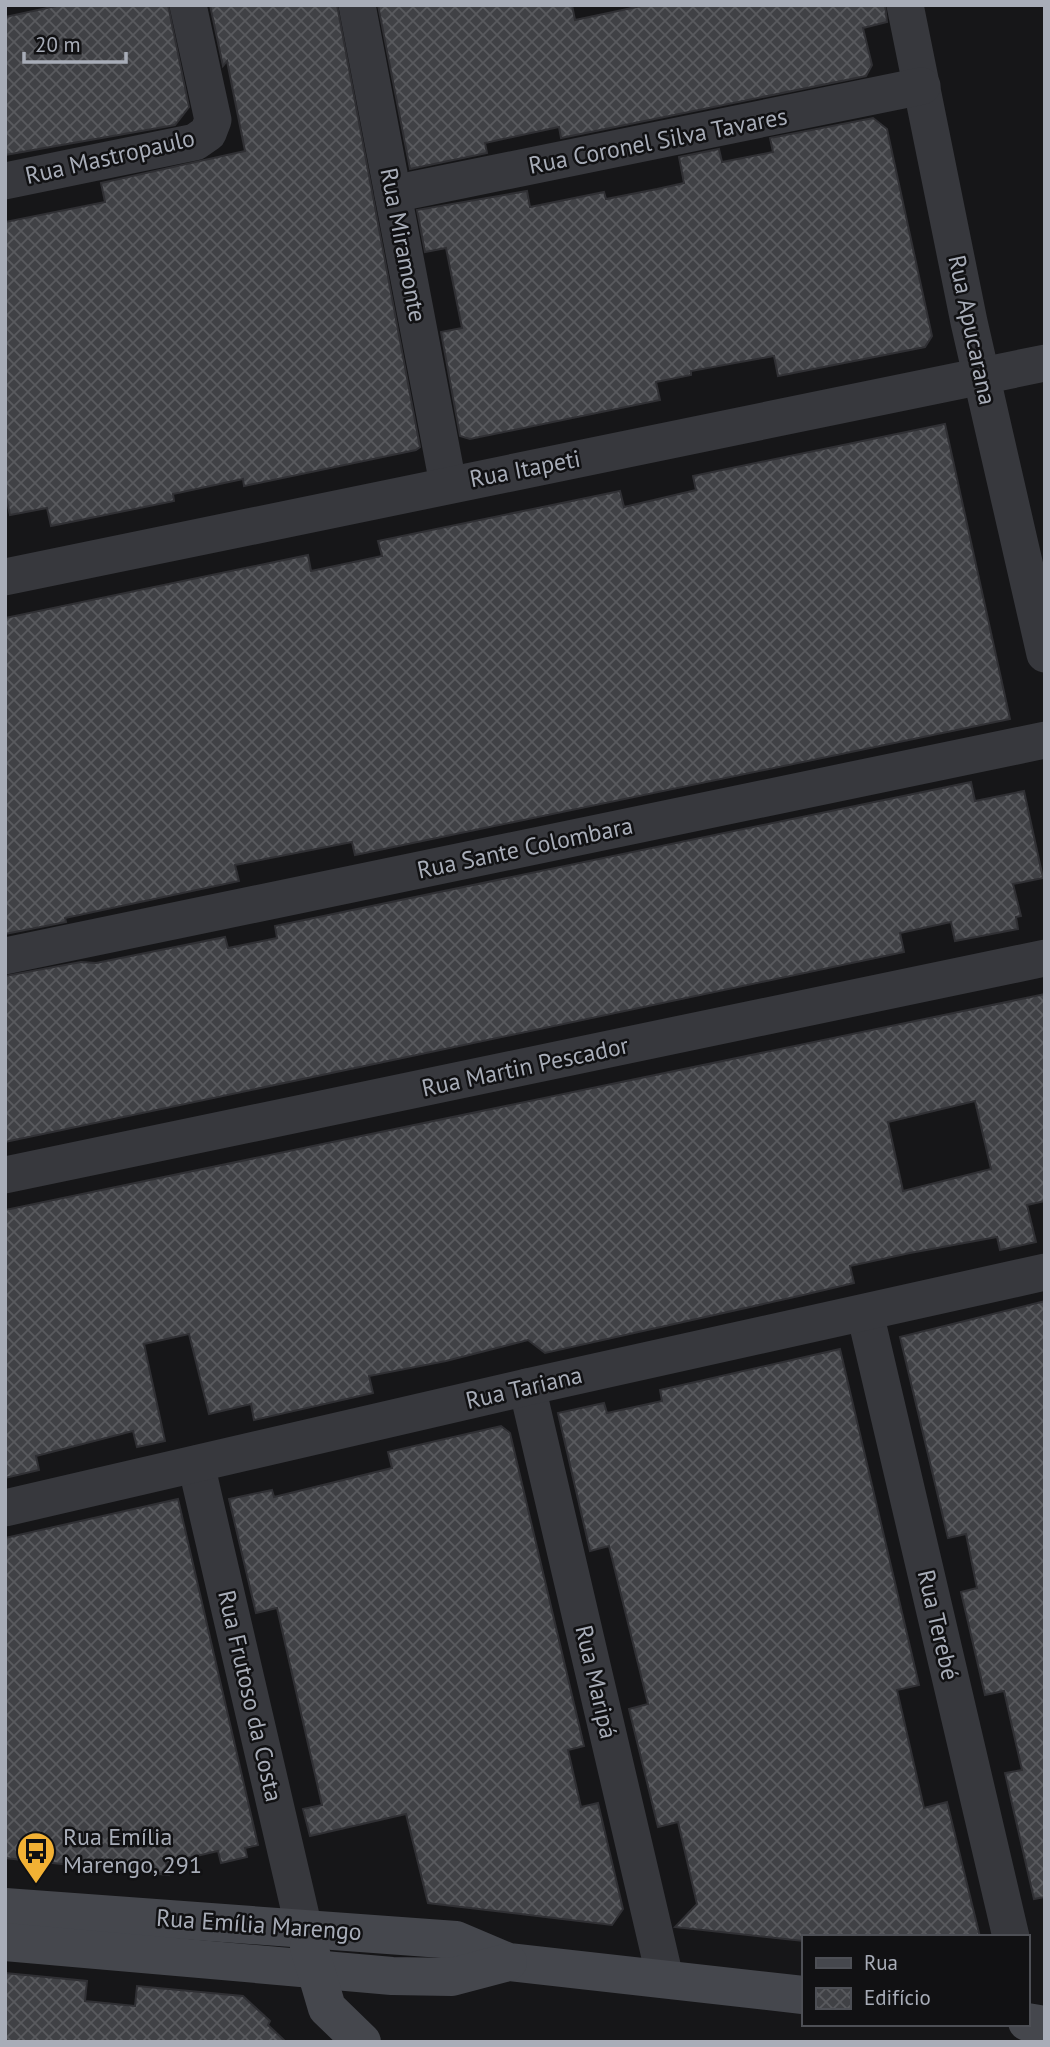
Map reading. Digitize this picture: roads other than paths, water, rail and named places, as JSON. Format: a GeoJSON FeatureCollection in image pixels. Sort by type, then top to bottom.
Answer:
{"type":"FeatureCollection","features":[{"type":"Feature","properties":{"kind":"main road","name":"Rua Emília Marengo"},"geometry":{"type":"LineString","coordinates":[[5,1907],[456,1940],[508,1962],[802,1995]]}},
{"type":"Feature","properties":{"kind":"main road"},"geometry":{"type":"LineString","coordinates":[[304,1929],[327,2008],[362,2042]]}},
{"type":"Feature","properties":{"kind":"main road","name":"Rua Emília Marengo"},"geometry":{"type":"LineString","coordinates":[[5,1942],[315,1970],[452,1977],[508,1962]]}},
{"type":"Feature","properties":{"kind":"street","name":"Rua Mastropaulo"},"geometry":{"type":"LineString","coordinates":[[5,181],[195,142],[208,133],[213,120],[188,5]]}},
{"type":"Feature","properties":{"kind":"street","name":"Rua Miramonte"},"geometry":{"type":"LineString","coordinates":[[357,5],[448,484]]}},
{"type":"Feature","properties":{"kind":"street","name":"Rua Apucarana"},"geometry":{"type":"LineString","coordinates":[[905,5],[982,377],[1045,654]]}},
{"type":"Feature","properties":{"kind":"street","name":"Rua Coronel Silva Tavares"},"geometry":{"type":"LineString","coordinates":[[393,194],[922,86]]}},
{"type":"Feature","properties":{"kind":"street","name":"Rua Itapeti"},"geometry":{"type":"LineString","coordinates":[[5,577],[1045,363]]}},
{"type":"Feature","properties":{"kind":"street","name":"Rua Sante Colombara"},"geometry":{"type":"LineString","coordinates":[[5,956],[1045,740]]}},
{"type":"Feature","properties":{"kind":"street","name":"Rua Martin Pescador"},"geometry":{"type":"LineString","coordinates":[[5,1175],[1045,958]]}},
{"type":"Feature","properties":{"kind":"street","name":"Rua Tariana"},"geometry":{"type":"LineString","coordinates":[[5,1508],[527,1387],[1045,1272]]}},
{"type":"Feature","properties":{"kind":"street","name":"Rua Terebé"},"geometry":{"type":"LineString","coordinates":[[864,1313],[1011,1935]]}},
{"type":"Feature","properties":{"kind":"street","name":"Rua Maripá"},"geometry":{"type":"LineString","coordinates":[[527,1387],[664,1978]]}},
{"type":"Feature","properties":{"kind":"street","name":"Rua Frutoso da Costa"},"geometry":{"type":"LineString","coordinates":[[196,1464],[304,1929]]}},
{"type":"Feature","properties":{"kind":"place","name":"Rua Emília Marengo, 291"},"geometry":{"type":"Point","coordinates":[36,1885]}}]}
